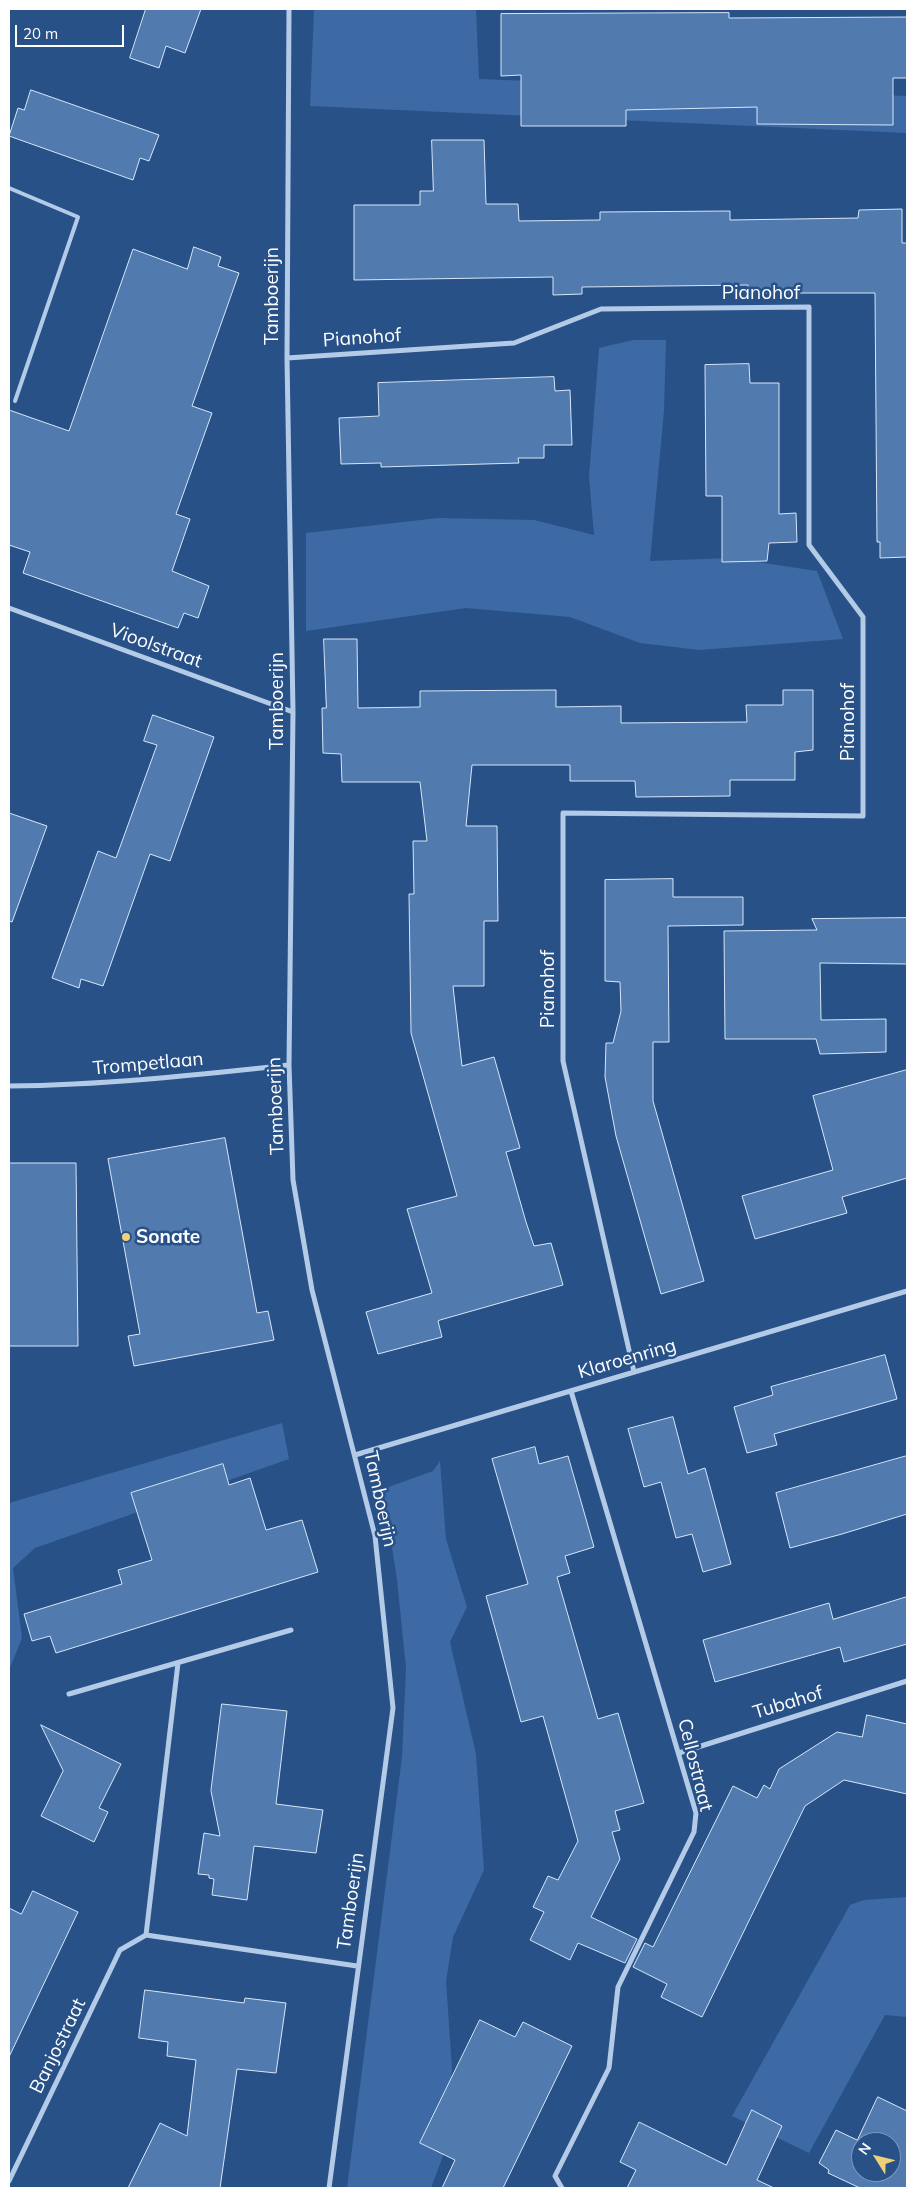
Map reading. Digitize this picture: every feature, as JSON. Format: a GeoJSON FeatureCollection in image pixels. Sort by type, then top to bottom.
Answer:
{"type":"FeatureCollection","features":[{"type":"Feature","properties":{"kind":"street","name":"Tamboerijn"},"geometry":{"type":"LineString","coordinates":[[289,9],[287,358],[293,712],[289,1065],[293,1180],[312,1290],[375,1536],[393,1708],[357,1966],[329,2188]]}},
{"type":"Feature","properties":{"kind":"street","name":"Pianohof"},"geometry":{"type":"LineString","coordinates":[[287,358],[514,343],[601,309],[809,307],[809,545],[863,616],[863,816],[563,813],[563,1061],[634,1372]]}},
{"type":"Feature","properties":{"kind":"street","name":"Vioolstraat"},"geometry":{"type":"LineString","coordinates":[[9,608],[293,712]]}},
{"type":"Feature","properties":{"kind":"street","name":"Trompetlaan"},"geometry":{"type":"LineString","coordinates":[[9,1086],[78,1085],[152,1080],[289,1065]]}},
{"type":"Feature","properties":{"kind":"street","name":"Klaroenring"},"geometry":{"type":"LineString","coordinates":[[355,1455],[907,1291]]}},
{"type":"Feature","properties":{"kind":"street","name":"Cellostraat"},"geometry":{"type":"LineString","coordinates":[[562,2188],[555,2176],[609,2068],[618,1987],[694,1832],[696,1813],[571,1391]]}},
{"type":"Feature","properties":{"kind":"street"},"geometry":{"type":"LineString","coordinates":[[69,1694],[291,1630]]}},
{"type":"Feature","properties":{"kind":"street"},"geometry":{"type":"LineString","coordinates":[[178,1663],[146,1935],[357,1966]]}},
{"type":"Feature","properties":{"kind":"street","name":"Tubahof"},"geometry":{"type":"LineString","coordinates":[[679,1753],[907,1681]]}},
{"type":"Feature","properties":{"kind":"street","name":"Banjostraat"},"geometry":{"type":"LineString","coordinates":[[9,2181],[120,1950],[146,1935]]}},
{"type":"Feature","properties":{"kind":"lane"},"geometry":{"type":"LineString","coordinates":[[9,188],[78,217],[15,401]]}},
{"type":"Feature","properties":{"kind":"shaded area"},"geometry":{"type":"Polygon","coordinates":[[[314,9],[476,9],[479,79],[907,96],[907,133],[310,106],[314,9]]]}},
{"type":"Feature","properties":{"kind":"shaded area"},"geometry":{"type":"Polygon","coordinates":[[[633,340],[666,340],[664,411],[650,561],[731,558],[817,571],[843,639],[699,650],[640,643],[570,617],[466,608],[306,631],[306,533],[438,518],[534,520],[594,535],[589,477],[599,348],[633,340]]]}},
{"type":"Feature","properties":{"kind":"shaded area"},"geometry":{"type":"Polygon","coordinates":[[[282,1423],[289,1459],[35,1548],[13,1568],[22,1638],[9,1670],[9,1503],[282,1423]]]}},
{"type":"Feature","properties":{"kind":"shaded area"},"geometry":{"type":"Polygon","coordinates":[[[440,1461],[446,1539],[467,1607],[450,1642],[476,1754],[484,1870],[453,1937],[446,1981],[452,2069],[444,2153],[431,2188],[347,2188],[402,1757],[406,1668],[397,1580],[383,1489],[433,1471],[440,1461]]]}},
{"type":"Feature","properties":{"kind":"shaded area"},"geometry":{"type":"Polygon","coordinates":[[[907,1897],[907,2017],[885,2015],[809,2153],[732,2116],[850,1905],[864,1900],[907,1897]]]}},
{"type":"Feature","properties":{"kind":"building"},"geometry":{"type":"Polygon","coordinates":[[[146,9],[201,9],[185,53],[166,46],[159,68],[130,58],[146,9]]]}},
{"type":"Feature","properties":{"kind":"building"},"geometry":{"type":"Polygon","coordinates":[[[729,13],[729,18],[907,17],[907,78],[893,78],[893,125],[757,124],[757,107],[626,110],[626,126],[521,126],[521,75],[501,76],[501,14],[729,13]]]}},
{"type":"Feature","properties":{"kind":"building"},"geometry":{"type":"Polygon","coordinates":[[[31,90],[159,135],[149,161],[140,158],[133,180],[9,136],[18,108],[24,110],[31,90]]]}},
{"type":"Feature","properties":{"kind":"building"},"geometry":{"type":"Polygon","coordinates":[[[432,140],[484,140],[486,204],[518,204],[519,221],[600,220],[600,212],[730,211],[730,220],[858,218],[859,210],[902,209],[902,243],[907,243],[907,557],[880,558],[880,542],[877,542],[875,293],[748,293],[748,285],[582,287],[582,294],[553,295],[553,277],[354,280],[354,205],[420,205],[420,191],[433,191],[432,140]]]}},
{"type":"Feature","properties":{"kind":"building"},"geometry":{"type":"Polygon","coordinates":[[[194,247],[221,257],[218,266],[239,273],[192,406],[212,413],[176,514],[190,519],[172,571],[209,586],[198,618],[184,613],[178,628],[23,573],[30,552],[9,545],[9,410],[69,431],[133,249],[187,269],[194,247]]]}},
{"type":"Feature","properties":{"kind":"building"},"geometry":{"type":"Polygon","coordinates":[[[749,364],[750,383],[779,383],[779,514],[796,513],[797,542],[769,543],[767,561],[722,562],[722,496],[706,496],[705,365],[749,364]]]}},
{"type":"Feature","properties":{"kind":"building"},"geometry":{"type":"Polygon","coordinates":[[[554,377],[555,391],[570,390],[572,445],[544,445],[544,458],[518,458],[519,463],[381,467],[381,463],[341,464],[339,418],[379,416],[378,383],[554,377]]]}},
{"type":"Feature","properties":{"kind":"building"},"geometry":{"type":"Polygon","coordinates":[[[324,639],[357,639],[358,708],[420,707],[420,691],[556,690],[556,707],[621,706],[621,723],[747,722],[746,705],[783,705],[783,690],[813,690],[813,750],[795,752],[795,780],[730,780],[730,796],[636,797],[635,781],[570,781],[570,765],[472,765],[466,826],[497,826],[498,921],[484,921],[484,986],[453,986],[462,1066],[494,1057],[520,1148],[506,1152],[526,1222],[534,1246],[551,1243],[563,1285],[440,1320],[438,1321],[442,1337],[378,1354],[366,1312],[432,1293],[407,1209],[457,1196],[411,1033],[409,894],[414,894],[413,841],[427,841],[420,782],[342,782],[341,754],[323,753],[322,708],[326,708],[324,639]]]}},
{"type":"Feature","properties":{"kind":"building"},"geometry":{"type":"Polygon","coordinates":[[[153,715],[214,737],[170,861],[150,854],[103,986],[81,979],[79,988],[52,978],[98,851],[116,858],[157,745],[144,741],[153,715]]]}},
{"type":"Feature","properties":{"kind":"building"},"geometry":{"type":"Polygon","coordinates":[[[9,813],[47,826],[12,922],[9,921],[9,813]]]}},
{"type":"Feature","properties":{"kind":"building"},"geometry":{"type":"Polygon","coordinates":[[[673,879],[673,897],[743,897],[743,925],[668,926],[669,1042],[653,1042],[653,1101],[704,1281],[661,1294],[616,1136],[605,1077],[606,1043],[613,1043],[621,1011],[620,982],[605,981],[605,880],[673,879]]]}},
{"type":"Feature","properties":{"kind":"building"},"geometry":{"type":"Polygon","coordinates":[[[907,918],[907,964],[820,963],[821,1020],[886,1019],[886,1052],[820,1054],[816,1039],[725,1039],[724,931],[817,930],[812,919],[907,918]]]}},
{"type":"Feature","properties":{"kind":"building"},"geometry":{"type":"Polygon","coordinates":[[[907,1070],[907,1178],[842,1197],[847,1213],[755,1239],[742,1196],[833,1170],[813,1096],[907,1070]]]}},
{"type":"Feature","properties":{"kind":"building"},"geometry":{"type":"Polygon","coordinates":[[[225,1138],[257,1313],[268,1311],[274,1340],[134,1366],[128,1336],[140,1334],[108,1159],[225,1138]]]}},
{"type":"Feature","properties":{"kind":"building"},"geometry":{"type":"Polygon","coordinates":[[[9,1163],[76,1163],[78,1346],[9,1346],[9,1163]]]}},
{"type":"Feature","properties":{"kind":"building"},"geometry":{"type":"Polygon","coordinates":[[[885,1355],[897,1399],[774,1434],[777,1445],[747,1453],[734,1407],[773,1395],[771,1387],[885,1355]]]}},
{"type":"Feature","properties":{"kind":"building"},"geometry":{"type":"Polygon","coordinates":[[[673,1417],[688,1474],[705,1468],[731,1564],[703,1572],[692,1534],[676,1538],[661,1482],[644,1487],[628,1429],[673,1417]]]}},
{"type":"Feature","properties":{"kind":"building"},"geometry":{"type":"Polygon","coordinates":[[[535,1447],[539,1464],[568,1456],[594,1547],[565,1556],[570,1573],[557,1577],[598,1719],[618,1713],[644,1803],[615,1811],[620,1830],[612,1832],[620,1859],[591,1917],[637,1939],[625,1963],[578,1943],[570,1960],[530,1940],[544,1912],[533,1907],[548,1876],[558,1880],[578,1841],[543,1716],[521,1722],[486,1596],[528,1584],[492,1459],[535,1447]]]}},
{"type":"Feature","properties":{"kind":"building"},"geometry":{"type":"Polygon","coordinates":[[[907,1456],[907,1514],[790,1548],[776,1493],[907,1456]]]}},
{"type":"Feature","properties":{"kind":"building"},"geometry":{"type":"Polygon","coordinates":[[[223,1464],[229,1485],[250,1478],[266,1530],[302,1520],[318,1572],[56,1653],[50,1636],[32,1641],[24,1614],[122,1584],[118,1570],[152,1560],[131,1493],[223,1464]]]}},
{"type":"Feature","properties":{"kind":"building"},"geometry":{"type":"Polygon","coordinates":[[[907,1597],[907,1644],[844,1662],[840,1647],[715,1682],[703,1640],[829,1603],[833,1619],[907,1597]]]}},
{"type":"Feature","properties":{"kind":"building"},"geometry":{"type":"Polygon","coordinates":[[[222,1704],[287,1711],[276,1804],[323,1810],[316,1853],[254,1846],[247,1900],[212,1895],[214,1879],[209,1878],[209,1875],[198,1874],[204,1833],[220,1836],[211,1791],[222,1704]]]}},
{"type":"Feature","properties":{"kind":"building"},"geometry":{"type":"Polygon","coordinates":[[[867,1715],[907,1724],[907,1794],[844,1780],[805,1806],[702,2017],[661,1997],[667,1984],[633,1967],[645,1943],[653,1947],[733,1786],[757,1798],[764,1785],[770,1789],[779,1769],[837,1732],[862,1737],[867,1715]]]}},
{"type":"Feature","properties":{"kind":"building"},"geometry":{"type":"Polygon","coordinates":[[[41,1725],[121,1764],[99,1808],[108,1812],[94,1842],[41,1816],[63,1771],[41,1725]]]}},
{"type":"Feature","properties":{"kind":"building"},"geometry":{"type":"Polygon","coordinates":[[[33,1891],[78,1912],[9,2057],[9,1908],[21,1914],[33,1891]]]}},
{"type":"Feature","properties":{"kind":"building"},"geometry":{"type":"Polygon","coordinates":[[[145,1990],[244,2003],[245,1998],[286,2003],[276,2073],[237,2069],[220,2188],[128,2188],[160,2123],[187,2136],[196,2060],[167,2056],[168,2042],[139,2038],[145,1990]]]}},
{"type":"Feature","properties":{"kind":"building"},"geometry":{"type":"Polygon","coordinates":[[[480,2020],[515,2037],[523,2022],[572,2046],[503,2188],[442,2188],[455,2160],[420,2143],[480,2020]]]}},
{"type":"Feature","properties":{"kind":"building"},"geometry":{"type":"Polygon","coordinates":[[[878,2097],[907,2111],[907,2188],[860,2188],[828,2173],[829,2170],[819,2163],[836,2130],[851,2137],[851,2182],[901,2182],[901,2132],[861,2132],[878,2097]]]}},
{"type":"Feature","properties":{"kind":"building"},"geometry":{"type":"Polygon","coordinates":[[[752,2110],[782,2126],[757,2180],[774,2188],[627,2188],[636,2170],[620,2162],[639,2122],[726,2165],[752,2110]]]}},
{"type":"Feature","properties":{"kind":"place","name":"Sonate"},"geometry":{"type":"Point","coordinates":[126,1237]}}]}
